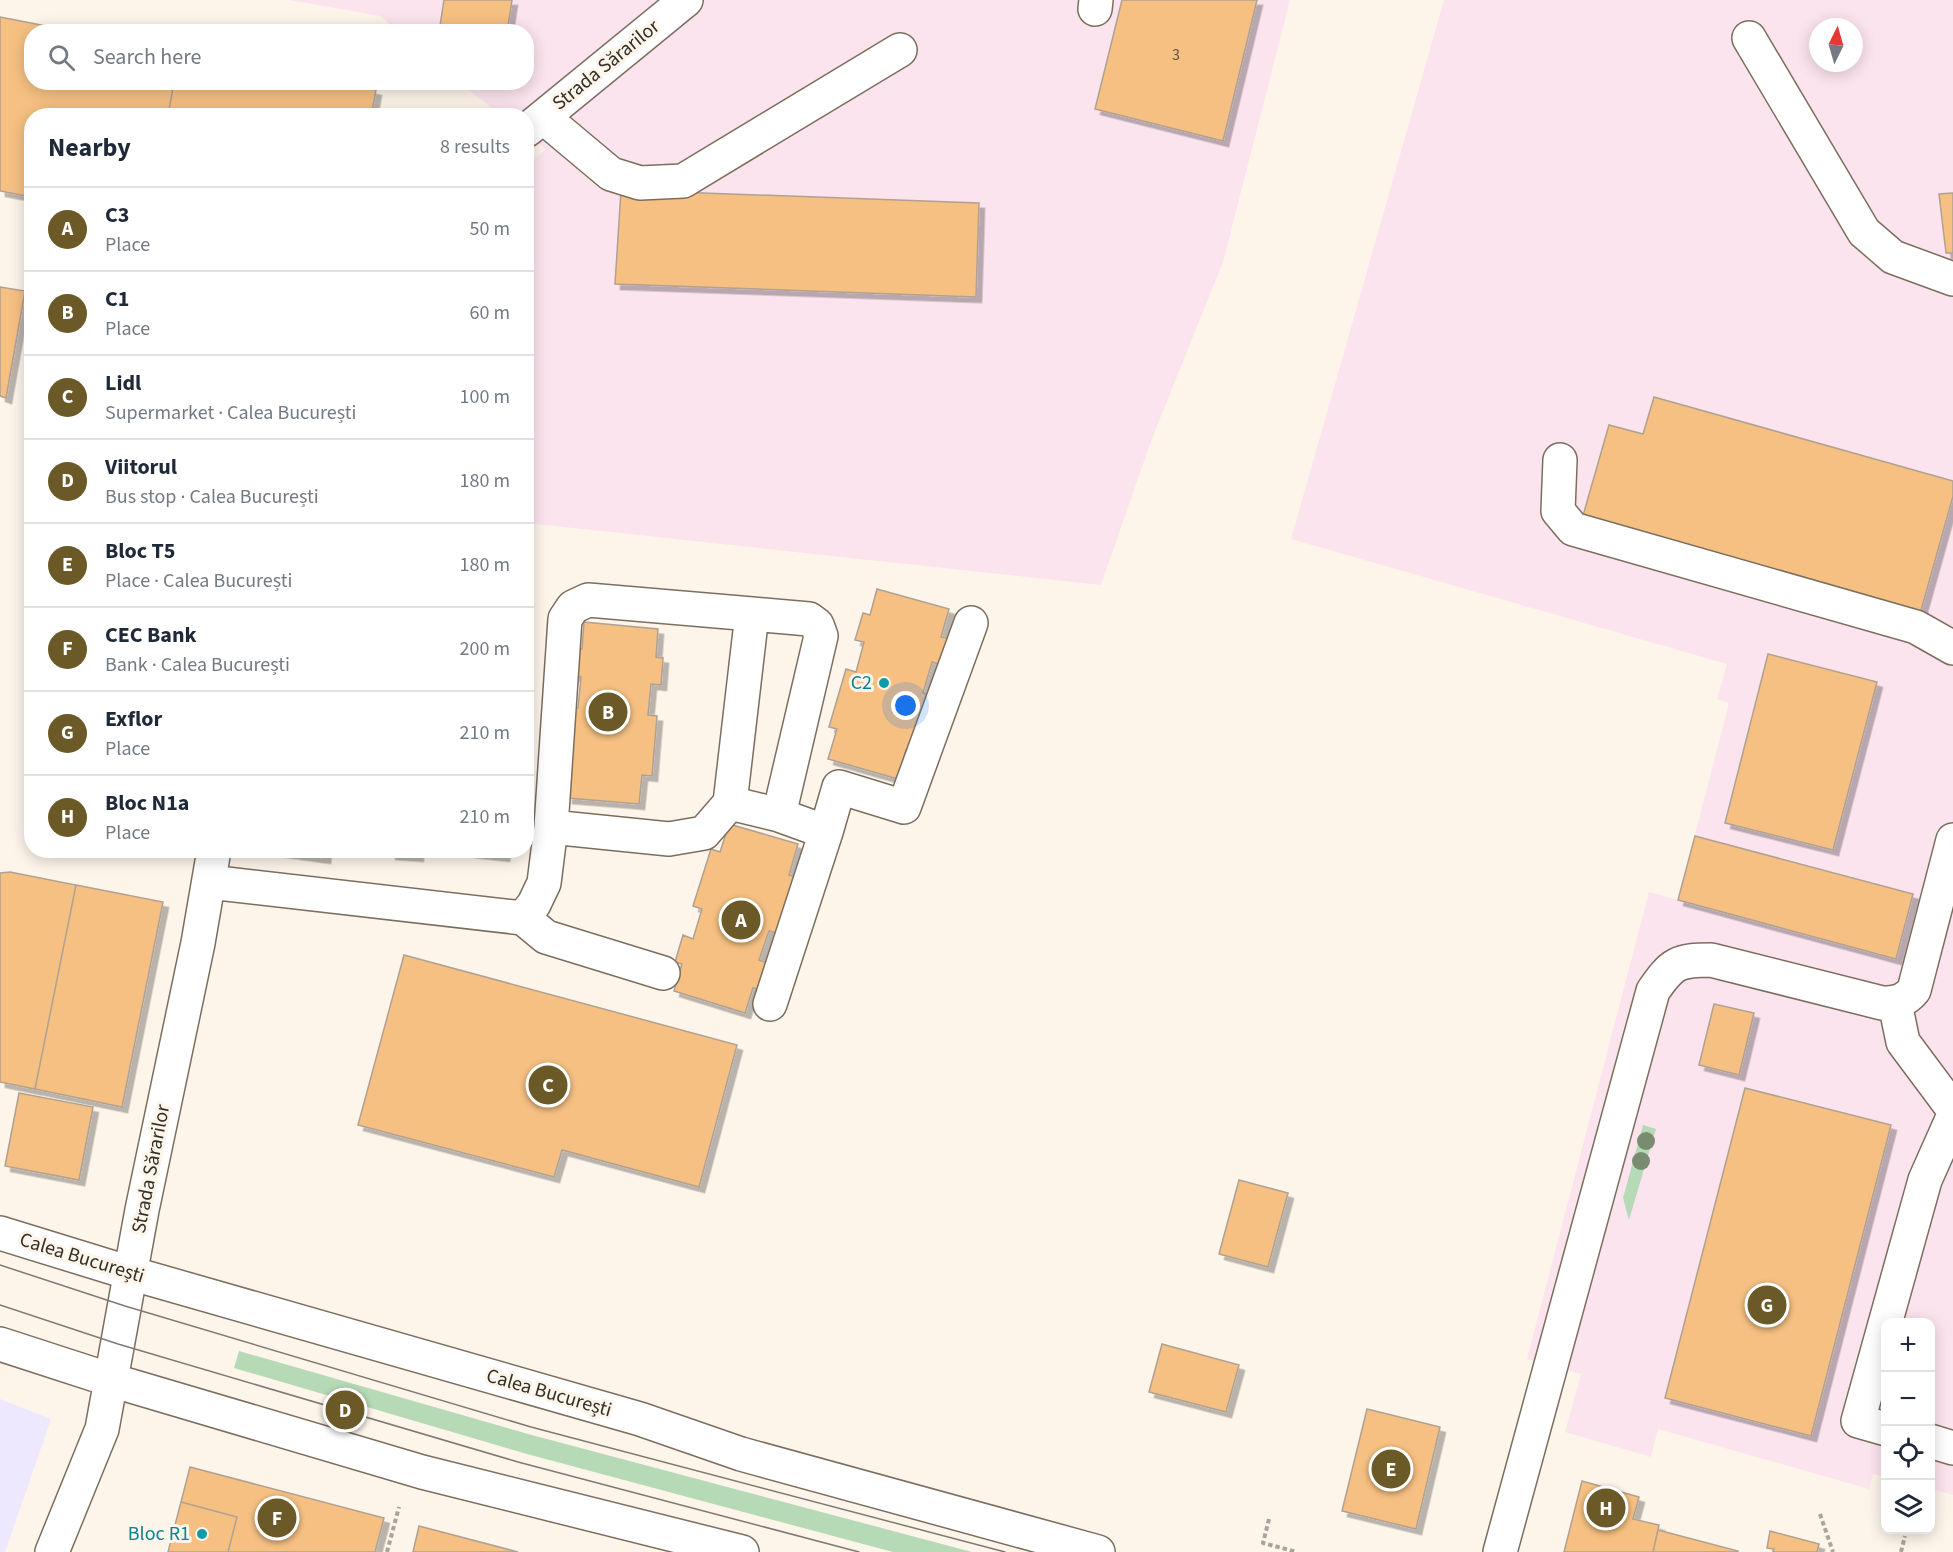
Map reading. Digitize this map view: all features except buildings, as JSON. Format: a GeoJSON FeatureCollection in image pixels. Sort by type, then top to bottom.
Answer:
{"type":"FeatureCollection","features":[{"type":"Feature","properties":{"kind":"main road","name":"Strada Sărarilor"},"geometry":{"type":"LineString","coordinates":[[535,124],[686,0]]}},
{"type":"Feature","properties":{"kind":"main road"},"geometry":{"type":"LineString","coordinates":[[1749,38],[1864,232],[1893,257],[1953,279]]}},
{"type":"Feature","properties":{"kind":"main road"},"geometry":{"type":"LineString","coordinates":[[535,124],[611,174],[640,183],[682,181],[900,50]]}},
{"type":"Feature","properties":{"kind":"main road"},"geometry":{"type":"LineString","coordinates":[[1560,460],[1558,511],[1573,529],[1916,627],[1953,648]]}},
{"type":"Feature","properties":{"kind":"main road"},"geometry":{"type":"LineString","coordinates":[[523,918],[534,904],[544,883],[565,619],[573,607],[588,600],[808,619],[817,625],[821,636],[779,815]]}},
{"type":"Feature","properties":{"kind":"main road"},"geometry":{"type":"LineString","coordinates":[[550,827],[669,839],[704,833],[730,803],[752,614]]}},
{"type":"Feature","properties":{"kind":"main road"},"geometry":{"type":"LineString","coordinates":[[770,1004],[839,787],[904,807],[971,623]]}},
{"type":"Feature","properties":{"kind":"main road"},"geometry":{"type":"LineString","coordinates":[[730,803],[779,815],[826,832]]}},
{"type":"Feature","properties":{"kind":"main road"},"geometry":{"type":"LineString","coordinates":[[1500,1552],[1653,991],[1667,970],[1686,960],[1711,960],[1882,1004],[1907,999],[1914,990],[1953,840]]}},
{"type":"Feature","properties":{"kind":"main road","name":"Strada Sărarilor"},"geometry":{"type":"LineString","coordinates":[[52,1552],[102,1429],[130,1273],[198,943],[213,858]]}},
{"type":"Feature","properties":{"kind":"main road"},"geometry":{"type":"LineString","coordinates":[[209,882],[523,918],[546,937],[663,974]]}},
{"type":"Feature","properties":{"kind":"main road"},"geometry":{"type":"LineString","coordinates":[[1895,1003],[1903,1042],[1953,1109]]}},
{"type":"Feature","properties":{"kind":"main road"},"geometry":{"type":"LineString","coordinates":[[1881,1428],[1858,1421],[1926,1180],[1953,1117]]}},
{"type":"Feature","properties":{"kind":"main road","name":"Calea București"},"geometry":{"type":"LineString","coordinates":[[0,1233],[130,1273],[640,1419],[741,1454],[1098,1552]]}},
{"type":"Feature","properties":{"kind":"main road"},"geometry":{"type":"LineString","coordinates":[[0,1344],[111,1380],[422,1472],[742,1552]]}},
{"type":"Feature","properties":{"kind":"main road"},"geometry":{"type":"LineString","coordinates":[[1935,1443],[1953,1448]]}},
{"type":"Feature","properties":{"kind":"path"},"geometry":{"type":"LineString","coordinates":[[387,1552],[399,1508]]}},
{"type":"Feature","properties":{"kind":"path"},"geometry":{"type":"LineString","coordinates":[[1820,1514],[1833,1552]]}},
{"type":"Feature","properties":{"kind":"path"},"geometry":{"type":"LineString","coordinates":[[1269,1519],[1263,1543],[1297,1552]]}},
{"type":"Feature","properties":{"kind":"path"},"geometry":{"type":"LineString","coordinates":[[1901,1552],[1905,1536]]}},
{"type":"Feature","properties":{"kind":"shaded area"},"geometry":{"type":"Polygon","coordinates":[[[290,0],[1290,0],[1223,262],[1151,441],[1101,585],[534,524],[534,160],[546,149],[534,140],[534,108],[492,108],[469,90],[534,90],[534,24],[390,24],[380,16],[290,0]]]}},
{"type":"Feature","properties":{"kind":"shaded area"},"geometry":{"type":"Polygon","coordinates":[[[1444,0],[1953,0],[1953,1495],[1935,1490],[1935,1318],[1881,1318],[1881,1476],[1873,1474],[1869,1489],[1658,1429],[1651,1457],[1565,1432],[1581,1374],[1527,1359],[1649,892],[1678,900],[1729,703],[1717,699],[1727,664],[1291,539],[1444,0]]]}},
{"type":"Feature","properties":{"kind":"shaded area"},"geometry":{"type":"Polygon","coordinates":[[[0,1399],[51,1419],[5,1552],[0,1552],[0,1399]]]}},
{"type":"Feature","properties":{"kind":"green space"},"geometry":{"type":"Polygon","coordinates":[[[1643,1125],[1656,1129],[1629,1220],[1623,1198],[1643,1125]]]}},
{"type":"Feature","properties":{"kind":"green space"},"geometry":{"type":"Polygon","coordinates":[[[239,1351],[528,1434],[972,1552],[893,1552],[527,1454],[234,1368],[239,1351]]]}},
{"type":"Feature","properties":{"kind":"tram line"},"geometry":{"type":"LineString","coordinates":[[0,1265],[125,1306],[531,1427],[1005,1552]]}},
{"type":"Feature","properties":{"kind":"tram line"},"geometry":{"type":"LineString","coordinates":[[0,1305],[118,1344],[518,1462],[859,1552]]}},
{"type":"Feature","properties":{"kind":"place","name":"C2"},"geometry":{"type":"Point","coordinates":[884,683]}},
{"type":"Feature","properties":{"kind":"place","name":"C1"},"geometry":{"type":"Point","coordinates":[608,712]}},
{"type":"Feature","properties":{"kind":"place","name":"C3"},"geometry":{"type":"Point","coordinates":[741,920]}},
{"type":"Feature","properties":{"kind":"place","name":"Lidl"},"geometry":{"type":"Point","coordinates":[548,1085]}},
{"type":"Feature","properties":{"kind":"place","name":"Exflor"},"geometry":{"type":"Point","coordinates":[1767,1305]}},
{"type":"Feature","properties":{"kind":"place","name":"Viitorul"},"geometry":{"type":"Point","coordinates":[345,1410]}},
{"type":"Feature","properties":{"kind":"place","name":"Bloc T5"},"geometry":{"type":"Point","coordinates":[1391,1469]}},
{"type":"Feature","properties":{"kind":"place","name":"Bloc N1a"},"geometry":{"type":"Point","coordinates":[1606,1508]}},
{"type":"Feature","properties":{"kind":"place","name":"CEC Bank"},"geometry":{"type":"Point","coordinates":[277,1518]}},
{"type":"Feature","properties":{"kind":"place","name":"Bloc R1"},"geometry":{"type":"Point","coordinates":[202,1534]}}]}
